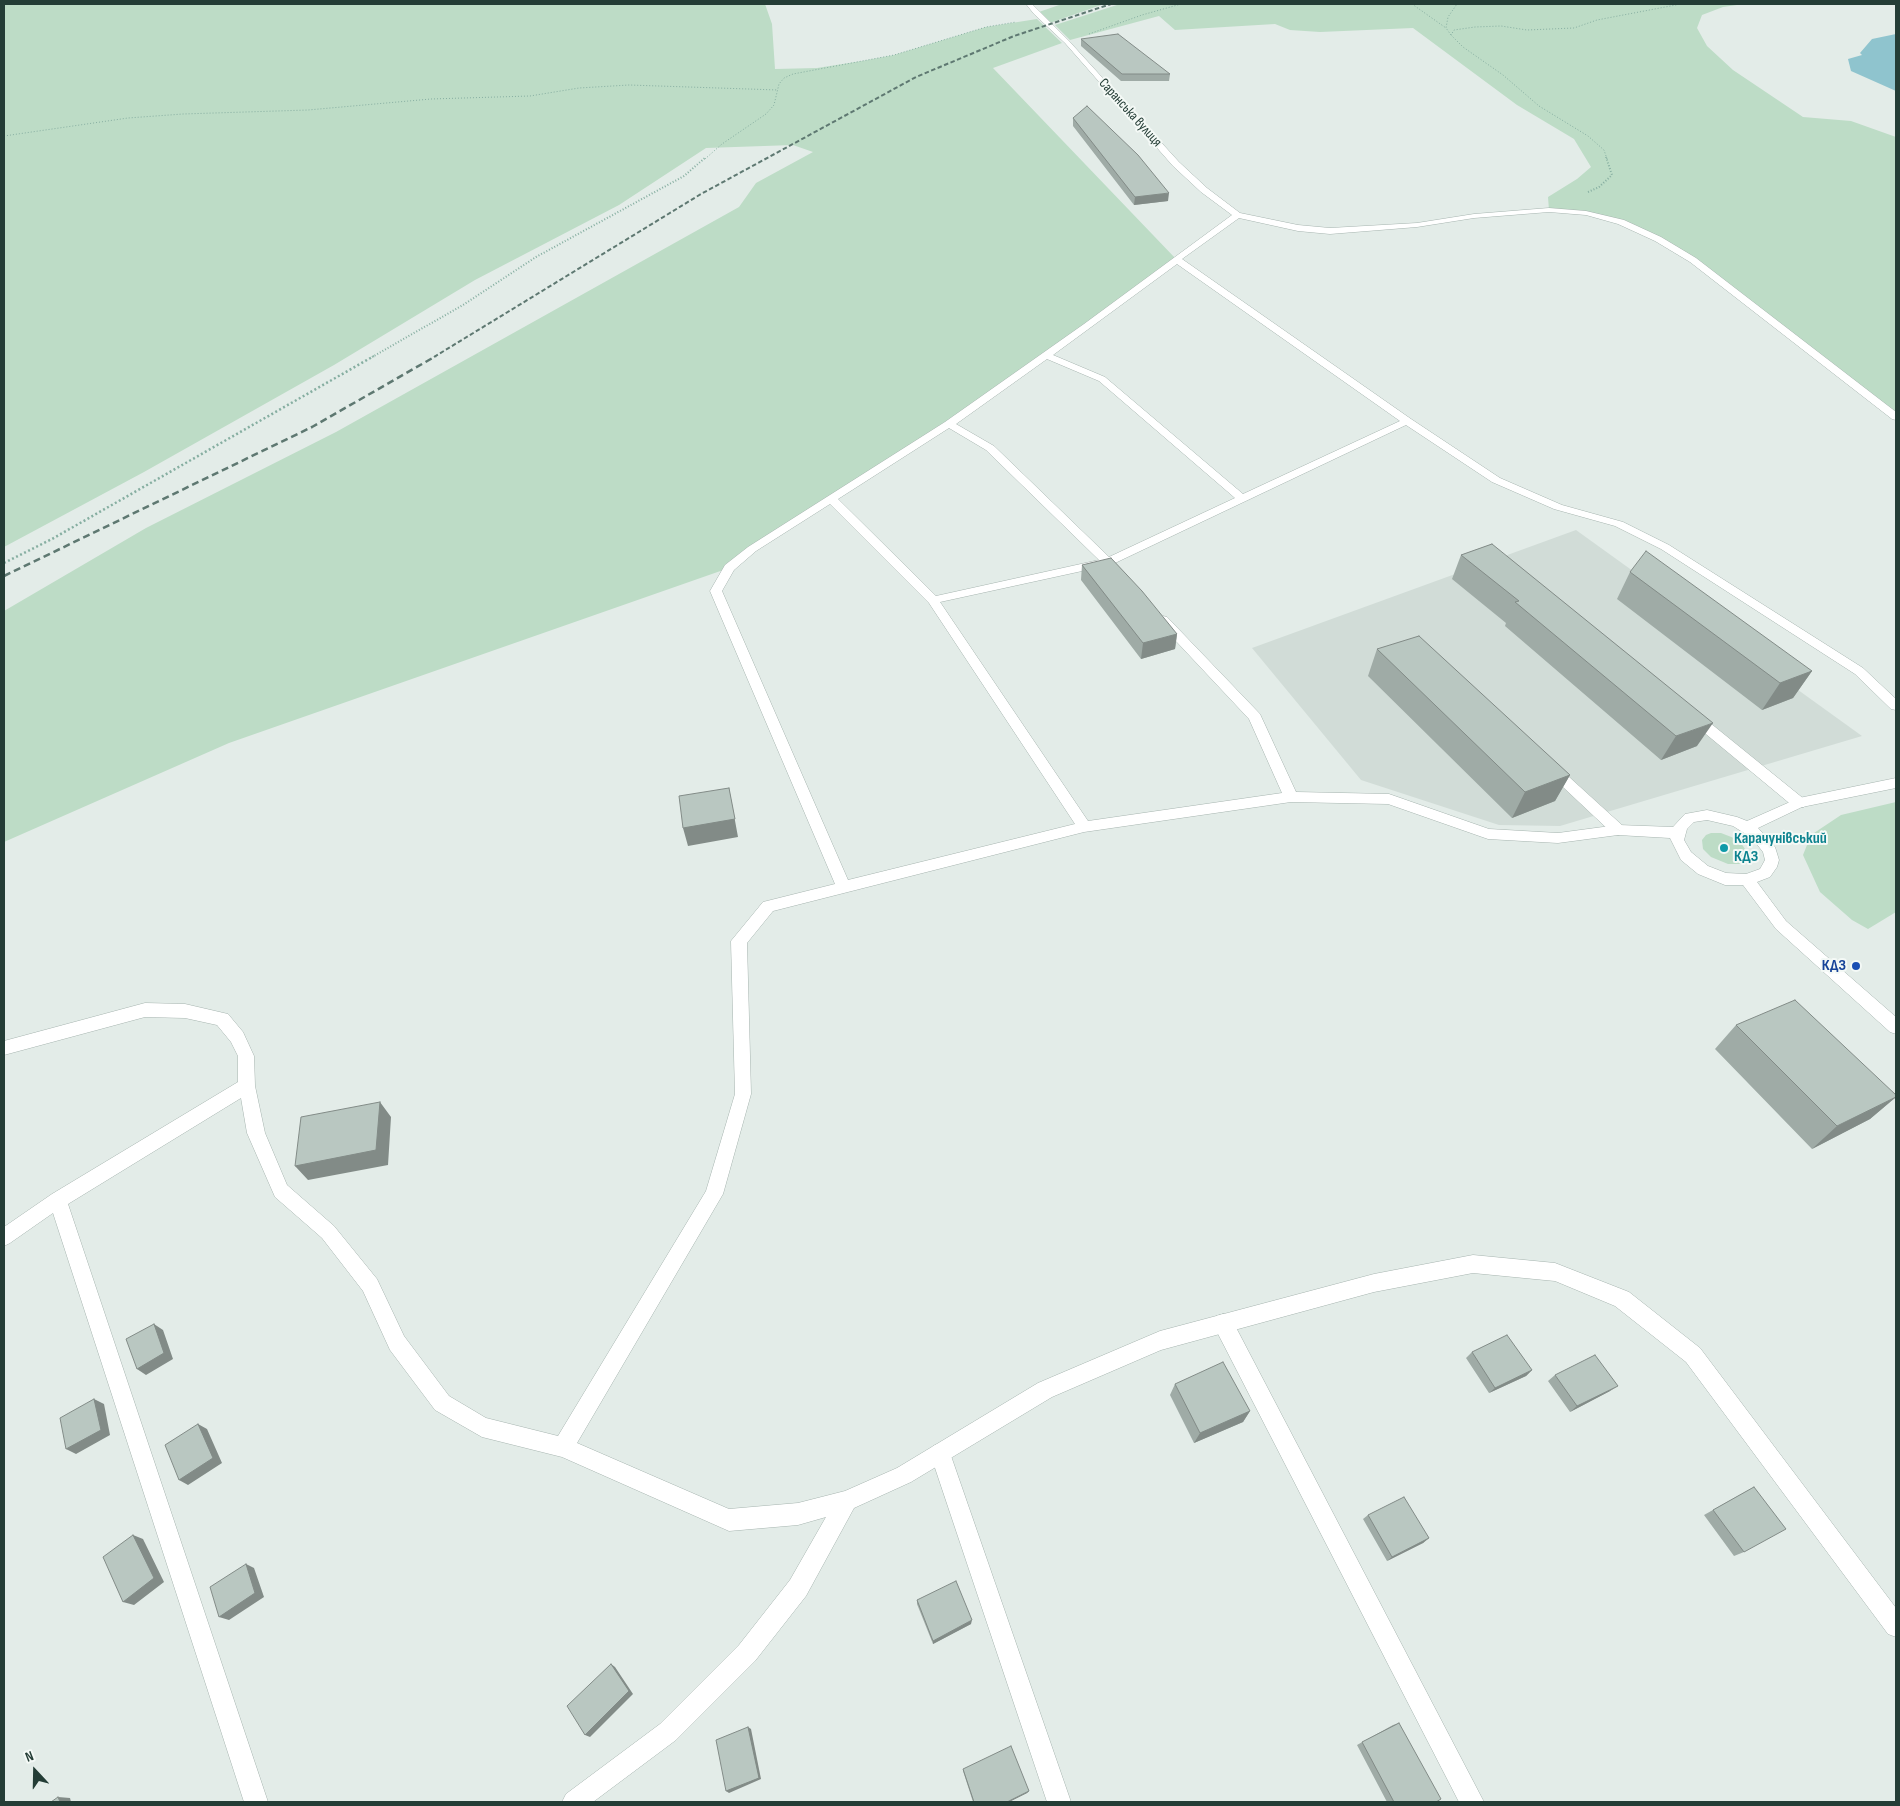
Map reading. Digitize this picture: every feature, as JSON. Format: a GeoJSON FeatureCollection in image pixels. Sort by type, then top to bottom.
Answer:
{"type":"FeatureCollection","features":[{"type":"Feature","properties":{"kind":"street","name":"Саранська вулиця"},"geometry":{"type":"LineString","coordinates":[[1029,4],[1067,42],[1176,164],[1204,190],[1237,215]]}},
{"type":"Feature","properties":{"kind":"street"},"geometry":{"type":"LineString","coordinates":[[844,887],[716,591],[729,568],[752,549],[949,424],[1237,215],[1298,228],[1330,231],[1408,226],[1474,216],[1549,210],[1586,213],[1621,222],[1658,239],[1693,260],[1896,416]]}},
{"type":"Feature","properties":{"kind":"street"},"geometry":{"type":"LineString","coordinates":[[1176,259],[1407,421],[1496,480],[1558,507],[1619,524],[1665,546],[1859,671],[1896,706]]}},
{"type":"Feature","properties":{"kind":"street"},"geometry":{"type":"LineString","coordinates":[[1046,355],[1102,379],[1241,498]]}},
{"type":"Feature","properties":{"kind":"street"},"geometry":{"type":"LineString","coordinates":[[933,600],[1108,562],[1407,421]]}},
{"type":"Feature","properties":{"kind":"street"},"geometry":{"type":"LineString","coordinates":[[949,424],[990,448],[1128,583]]}},
{"type":"Feature","properties":{"kind":"street"},"geometry":{"type":"LineString","coordinates":[[832,500],[933,600],[1084,826]]}},
{"type":"Feature","properties":{"kind":"street"},"geometry":{"type":"LineString","coordinates":[[1155,611],[1255,717],[1291,797]]}},
{"type":"Feature","properties":{"kind":"street"},"geometry":{"type":"LineString","coordinates":[[1680,706],[1799,803]]}},
{"type":"Feature","properties":{"kind":"street"},"geometry":{"type":"LineString","coordinates":[[1543,761],[1618,830]]}},
{"type":"Feature","properties":{"kind":"street"},"geometry":{"type":"LineString","coordinates":[[1747,827],[1799,803],[1896,783]]}},
{"type":"Feature","properties":{"kind":"street"},"geometry":{"type":"LineString","coordinates":[[563,1447],[714,1194],[743,1094],[739,941],[768,906],[1084,826],[1291,797],[1389,799],[1488,834],[1558,838],[1618,830],[1678,833]]}},
{"type":"Feature","properties":{"kind":"street"},"geometry":{"type":"LineString","coordinates":[[1707,815],[1728,818],[1747,827],[1764,842],[1770,851],[1772,860],[1770,867],[1765,873],[1747,880],[1725,878],[1698,866],[1686,856],[1680,848],[1678,833],[1684,822],[1698,816],[1707,815]]}},
{"type":"Feature","properties":{"kind":"street"},"geometry":{"type":"LineString","coordinates":[[1747,880],[1781,925],[1896,1027]]}},
{"type":"Feature","properties":{"kind":"street"},"geometry":{"type":"LineString","coordinates":[[4,1048],[145,1010],[185,1011],[222,1019],[237,1037],[246,1056],[247,1086],[256,1133],[281,1191],[328,1232],[370,1285],[396,1343],[442,1403],[482,1427],[563,1447],[729,1520],[798,1514],[847,1501],[904,1475],[1046,1390],[1160,1341],[1374,1283],[1473,1264],[1555,1272],[1622,1299],[1693,1355],[1896,1626]]}},
{"type":"Feature","properties":{"kind":"street"},"geometry":{"type":"LineString","coordinates":[[4,1237],[58,1200],[247,1086]]}},
{"type":"Feature","properties":{"kind":"street"},"geometry":{"type":"LineString","coordinates":[[58,1200],[256,1802]]}},
{"type":"Feature","properties":{"kind":"street"},"geometry":{"type":"LineString","coordinates":[[1223,1323],[1472,1802]]}},
{"type":"Feature","properties":{"kind":"street"},"geometry":{"type":"LineString","coordinates":[[940,1453],[1059,1802]]}},
{"type":"Feature","properties":{"kind":"street"},"geometry":{"type":"LineString","coordinates":[[576,1802],[668,1732],[747,1653],[798,1588],[847,1501]]}},
{"type":"Feature","properties":{"kind":"path"},"geometry":{"type":"LineString","coordinates":[[1067,42],[1142,15],[1181,4]]}},
{"type":"Feature","properties":{"kind":"path"},"geometry":{"type":"LineString","coordinates":[[1412,4],[1446,28],[1463,47],[1502,75],[1539,106],[1588,136],[1604,150],[1612,175],[1600,186],[1549,210]]}},
{"type":"Feature","properties":{"kind":"path"},"geometry":{"type":"LineString","coordinates":[[1446,28],[1448,17],[1457,4]]}},
{"type":"Feature","properties":{"kind":"path"},"geometry":{"type":"LineString","coordinates":[[1451,35],[1454,30],[1475,26],[1501,26],[1527,30],[1574,28],[1597,20],[1680,4]]}},
{"type":"Feature","properties":{"kind":"path"},"geometry":{"type":"LineString","coordinates":[[4,563],[52,539],[293,402],[463,305],[536,257],[684,176],[722,144],[766,114],[774,105],[780,84],[784,78],[802,71],[894,55],[986,27],[1042,19]]}},
{"type":"Feature","properties":{"kind":"path"},"geometry":{"type":"LineString","coordinates":[[4,136],[128,118],[183,114],[308,110],[431,99],[530,96],[587,88],[674,86],[778,90]]}},
{"type":"Feature","properties":{"kind":"shaded area"},"geometry":{"type":"Polygon","coordinates":[[[1576,530],[1862,736],[1560,826],[1499,825],[1361,780],[1252,648],[1576,530]]]}},
{"type":"Feature","properties":{"kind":"green space"},"geometry":{"type":"Polygon","coordinates":[[[4,4],[765,4],[772,24],[775,69],[817,68],[894,55],[986,27],[1037,19],[1062,43],[993,68],[1176,259],[1087,326],[729,568],[229,743],[4,842],[4,611],[146,528],[336,432],[739,207],[756,183],[813,152],[793,145],[706,148],[619,205],[475,280],[334,365],[144,472],[4,547],[4,4]]]}},
{"type":"Feature","properties":{"kind":"green space"},"geometry":{"type":"Polygon","coordinates":[[[1062,4],[1104,4],[1047,24],[1036,13],[1062,4]]]}},
{"type":"Feature","properties":{"kind":"green space"},"geometry":{"type":"Polygon","coordinates":[[[1120,4],[1744,4],[1723,7],[1702,15],[1697,28],[1707,46],[1733,70],[1803,117],[1851,121],[1896,137],[1896,417],[1693,260],[1621,222],[1586,213],[1549,210],[1548,197],[1577,179],[1591,167],[1574,139],[1517,105],[1413,28],[1320,32],[1290,30],[1275,24],[1175,30],[1159,16],[1070,40],[1055,25],[1120,4]]]}},
{"type":"Feature","properties":{"kind":"green space"},"geometry":{"type":"Polygon","coordinates":[[[1896,802],[1896,912],[1868,929],[1852,920],[1820,892],[1803,855],[1811,835],[1841,815],[1896,802]]]}},
{"type":"Feature","properties":{"kind":"green space"},"geometry":{"type":"Polygon","coordinates":[[[1711,833],[1721,833],[1739,840],[1747,852],[1746,859],[1739,864],[1728,864],[1711,857],[1703,849],[1702,840],[1711,833]]]}},
{"type":"Feature","properties":{"kind":"water"},"geometry":{"type":"Polygon","coordinates":[[[1896,34],[1896,91],[1851,71],[1848,59],[1862,55],[1860,53],[1872,39],[1896,34]]]}},
{"type":"Feature","properties":{"kind":"building"},"geometry":{"type":"Polygon","coordinates":[[[1118,34],[1170,74],[1122,74],[1081,39],[1118,34]]]}},
{"type":"Feature","properties":{"kind":"building"},"geometry":{"type":"Polygon","coordinates":[[[1087,106],[1138,155],[1169,193],[1135,197],[1073,118],[1087,106]]]}},
{"type":"Feature","properties":{"kind":"building"},"geometry":{"type":"Polygon","coordinates":[[[1492,544],[1713,723],[1676,736],[1515,602],[1519,601],[1461,555],[1492,544]]]}},
{"type":"Feature","properties":{"kind":"building"},"geometry":{"type":"Polygon","coordinates":[[[1646,551],[1812,671],[1780,683],[1630,572],[1646,551]]]}},
{"type":"Feature","properties":{"kind":"building"},"geometry":{"type":"Polygon","coordinates":[[[1111,558],[1142,591],[1177,634],[1143,643],[1082,565],[1111,558]]]}},
{"type":"Feature","properties":{"kind":"building"},"geometry":{"type":"Polygon","coordinates":[[[1419,636],[1570,775],[1525,792],[1377,649],[1419,636]]]}},
{"type":"Feature","properties":{"kind":"building"},"geometry":{"type":"Polygon","coordinates":[[[729,788],[735,819],[683,828],[679,796],[729,788]]]}},
{"type":"Feature","properties":{"kind":"building"},"geometry":{"type":"Polygon","coordinates":[[[1795,1000],[1896,1097],[1837,1126],[1736,1025],[1795,1000]]]}},
{"type":"Feature","properties":{"kind":"building"},"geometry":{"type":"Polygon","coordinates":[[[380,1102],[376,1150],[295,1166],[301,1117],[380,1102]]]}},
{"type":"Feature","properties":{"kind":"building"},"geometry":{"type":"Polygon","coordinates":[[[154,1324],[164,1353],[137,1369],[126,1339],[154,1324]]]}},
{"type":"Feature","properties":{"kind":"building"},"geometry":{"type":"Polygon","coordinates":[[[1507,1335],[1532,1370],[1495,1388],[1472,1352],[1507,1335]]]}},
{"type":"Feature","properties":{"kind":"building"},"geometry":{"type":"Polygon","coordinates":[[[1595,1355],[1618,1386],[1577,1406],[1555,1375],[1595,1355]]]}},
{"type":"Feature","properties":{"kind":"building"},"geometry":{"type":"Polygon","coordinates":[[[1223,1362],[1250,1411],[1200,1433],[1175,1384],[1223,1362]]]}},
{"type":"Feature","properties":{"kind":"building"},"geometry":{"type":"Polygon","coordinates":[[[94,1399],[101,1430],[66,1449],[60,1418],[94,1399]]]}},
{"type":"Feature","properties":{"kind":"building"},"geometry":{"type":"Polygon","coordinates":[[[198,1424],[213,1458],[179,1480],[165,1445],[198,1424]]]}},
{"type":"Feature","properties":{"kind":"building"},"geometry":{"type":"Polygon","coordinates":[[[1754,1487],[1786,1529],[1744,1552],[1713,1510],[1754,1487]]]}},
{"type":"Feature","properties":{"kind":"building"},"geometry":{"type":"Polygon","coordinates":[[[1404,1497],[1429,1538],[1392,1557],[1368,1515],[1404,1497]]]}},
{"type":"Feature","properties":{"kind":"building"},"geometry":{"type":"Polygon","coordinates":[[[133,1535],[154,1578],[123,1602],[103,1557],[133,1535]]]}},
{"type":"Feature","properties":{"kind":"building"},"geometry":{"type":"Polygon","coordinates":[[[246,1564],[255,1593],[219,1617],[210,1587],[246,1564]]]}},
{"type":"Feature","properties":{"kind":"building"},"geometry":{"type":"Polygon","coordinates":[[[956,1581],[972,1620],[933,1641],[917,1600],[956,1581]]]}},
{"type":"Feature","properties":{"kind":"building"},"geometry":{"type":"Polygon","coordinates":[[[611,1664],[629,1691],[585,1735],[567,1706],[611,1664]]]}},
{"type":"Feature","properties":{"kind":"building"},"geometry":{"type":"Polygon","coordinates":[[[1399,1723],[1441,1799],[1436,1802],[1394,1802],[1362,1742],[1399,1723]]]}},
{"type":"Feature","properties":{"kind":"building"},"geometry":{"type":"Polygon","coordinates":[[[748,1727],[759,1778],[726,1791],[716,1740],[748,1727]]]}},
{"type":"Feature","properties":{"kind":"building"},"geometry":{"type":"Polygon","coordinates":[[[1011,1746],[1029,1791],[1007,1802],[974,1802],[963,1769],[1011,1746]]]}},
{"type":"Feature","properties":{"kind":"building"},"geometry":{"type":"Polygon","coordinates":[[[58,1797],[60,1802],[51,1802],[58,1797]]]}},
{"type":"Feature","properties":{"kind":"railway"},"geometry":{"type":"LineString","coordinates":[[434,357],[701,194],[916,77],[1014,36],[1111,4]]}},
{"type":"Feature","properties":{"kind":"railway"},"geometry":{"type":"LineString","coordinates":[[4,576],[312,427],[436,356]]}},
{"type":"Feature","properties":{"kind":"place","name":"Карачунівський КДЗ"},"geometry":{"type":"Point","coordinates":[1724,848]}},
{"type":"Feature","properties":{"kind":"place","name":"КДЗ"},"geometry":{"type":"Point","coordinates":[1856,966]}}]}
